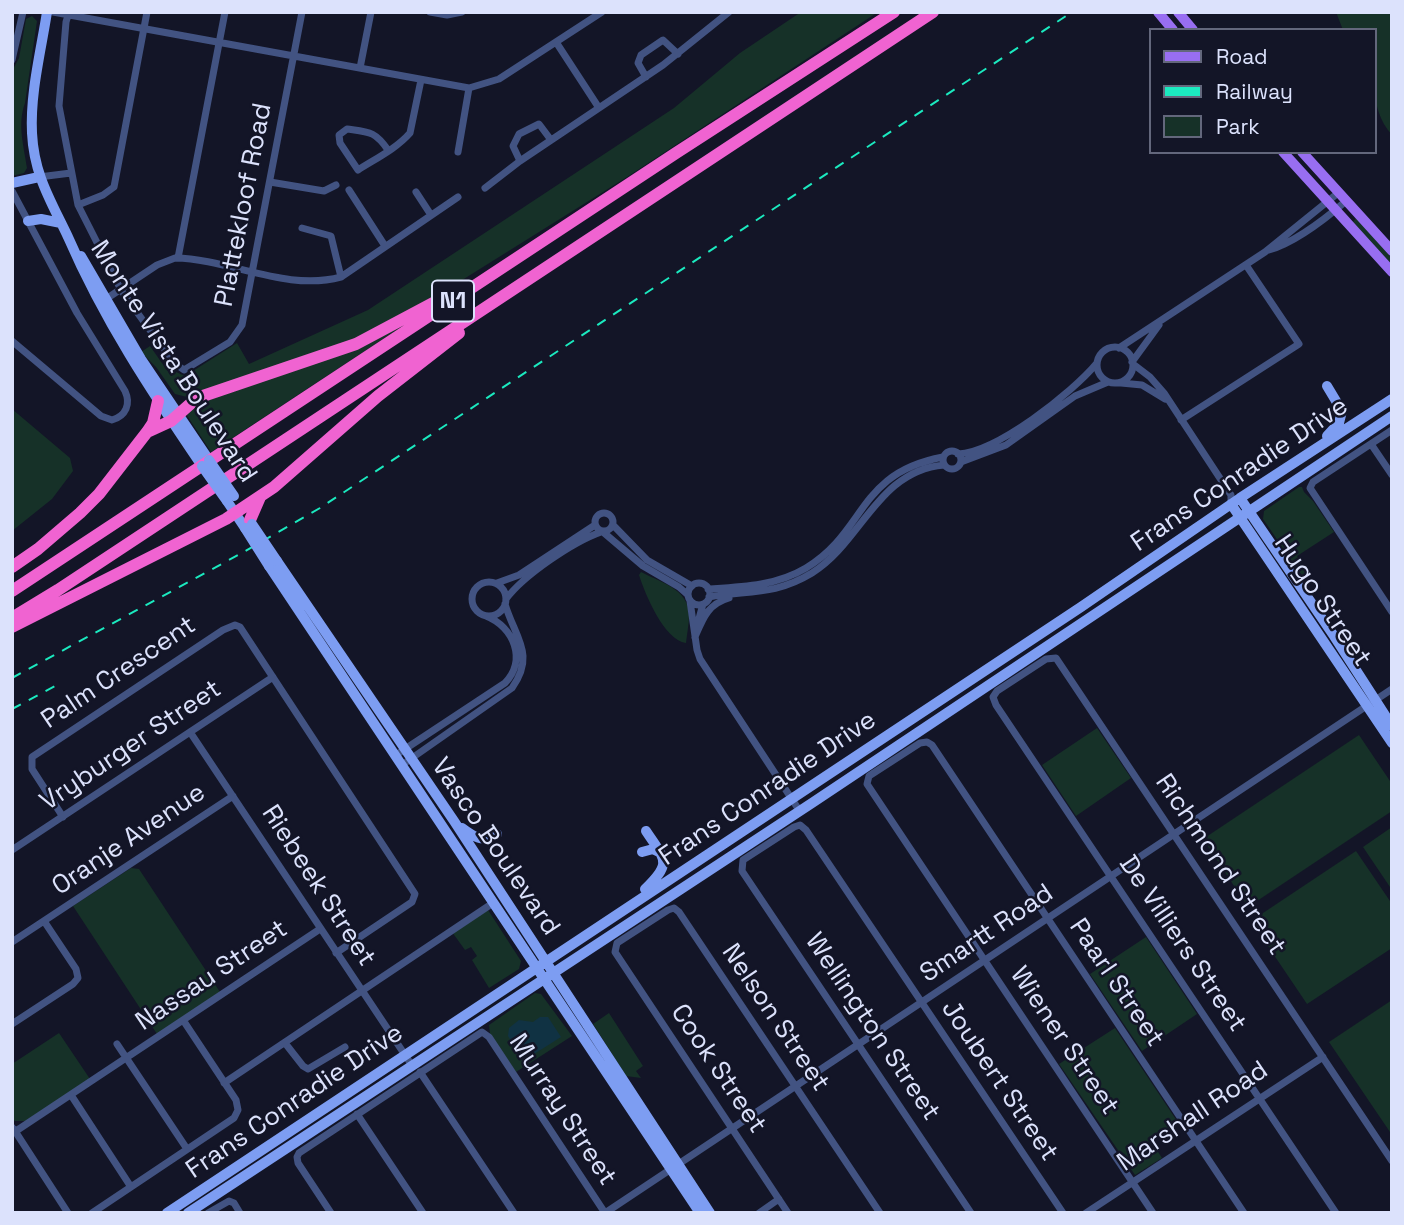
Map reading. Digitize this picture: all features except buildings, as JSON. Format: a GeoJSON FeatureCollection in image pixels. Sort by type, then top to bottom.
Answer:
{"type":"FeatureCollection","features":[{"type":"Feature","properties":{"kind":"highway","name":"N1"},"geometry":{"type":"LineString","coordinates":[[12,591],[894,12]]}},
{"type":"Feature","properties":{"kind":"highway","name":"N1"},"geometry":{"type":"LineString","coordinates":[[12,618],[933,12]]}},
{"type":"Feature","properties":{"kind":"highway"},"geometry":{"type":"LineString","coordinates":[[147,432],[176,418],[197,398],[372,336],[463,286],[676,153]]}},
{"type":"Feature","properties":{"kind":"highway"},"geometry":{"type":"LineString","coordinates":[[12,626],[209,529],[260,496],[378,396],[516,286]]}},
{"type":"Feature","properties":{"kind":"highway"},"geometry":{"type":"LineString","coordinates":[[12,567],[53,537],[99,494],[153,423],[159,401]]}},
{"type":"Feature","properties":{"kind":"highway"},"geometry":{"type":"LineString","coordinates":[[249,524],[260,496]]}},
{"type":"Feature","properties":{"kind":"main road","name":"Monte Vista Boulevard"},"geometry":{"type":"LineString","coordinates":[[47,12],[32,112],[32,132],[39,177],[104,314],[159,401],[176,418]]}},
{"type":"Feature","properties":{"kind":"main road"},"geometry":{"type":"LineString","coordinates":[[1158,12],[1171,28]]}},
{"type":"Feature","properties":{"kind":"main road"},"geometry":{"type":"LineString","coordinates":[[1178,12],[1191,28]]}},
{"type":"Feature","properties":{"kind":"main road"},"geometry":{"type":"LineString","coordinates":[[1285,154],[1392,272]]}},
{"type":"Feature","properties":{"kind":"main road"},"geometry":{"type":"LineString","coordinates":[[1304,154],[1392,251]]}},
{"type":"Feature","properties":{"kind":"main road"},"geometry":{"type":"LineString","coordinates":[[12,183],[39,177]]}},
{"type":"Feature","properties":{"kind":"main road"},"geometry":{"type":"LineString","coordinates":[[28,221],[41,219],[61,223]]}},
{"type":"Feature","properties":{"kind":"main road","name":"Monte Vista Boulevard"},"geometry":{"type":"LineString","coordinates":[[69,240],[82,257],[176,418],[238,510]]}},
{"type":"Feature","properties":{"kind":"main road"},"geometry":{"type":"LineString","coordinates":[[1315,449],[1342,420],[1341,407],[1327,386]]}},
{"type":"Feature","properties":{"kind":"main road","name":"Frans Conradie Drive"},"geometry":{"type":"LineString","coordinates":[[167,1213],[791,799],[1234,499],[1392,399]]}},
{"type":"Feature","properties":{"kind":"main road","name":"Frans Conradie Drive"},"geometry":{"type":"LineString","coordinates":[[188,1213],[1392,416]]}},
{"type":"Feature","properties":{"kind":"main road","name":"Hugo Street"},"geometry":{"type":"LineString","coordinates":[[1234,499],[1371,704],[1392,743]]}},
{"type":"Feature","properties":{"kind":"main road","name":"Vasco Boulevard"},"geometry":{"type":"LineString","coordinates":[[238,510],[400,752],[454,821],[553,972],[674,1166],[700,1213]]}},
{"type":"Feature","properties":{"kind":"main road","name":"Hugo Street"},"geometry":{"type":"LineString","coordinates":[[1371,704],[1392,726]]}},
{"type":"Feature","properties":{"kind":"main road","name":"Vasco Boulevard"},"geometry":{"type":"LineString","coordinates":[[407,762],[536,968],[674,1166],[710,1213]]}},
{"type":"Feature","properties":{"kind":"main road"},"geometry":{"type":"LineString","coordinates":[[454,821],[479,839],[497,834]]}},
{"type":"Feature","properties":{"kind":"main road"},"geometry":{"type":"LineString","coordinates":[[627,907],[661,873],[664,863],[646,831]]}},
{"type":"Feature","properties":{"kind":"main road"},"geometry":{"type":"LineString","coordinates":[[642,852],[653,849],[660,852]]}},
{"type":"Feature","properties":{"kind":"street"},"geometry":{"type":"LineString","coordinates":[[12,60],[23,12]]}},
{"type":"Feature","properties":{"kind":"street"},"geometry":{"type":"LineString","coordinates":[[53,12],[469,88],[499,79],[602,12]]}},
{"type":"Feature","properties":{"kind":"street"},"geometry":{"type":"LineString","coordinates":[[78,205],[103,195],[114,187],[147,12]]}},
{"type":"Feature","properties":{"kind":"street"},"geometry":{"type":"LineString","coordinates":[[178,258],[225,12]]}},
{"type":"Feature","properties":{"kind":"street","name":"Plattekloof Road"},"geometry":{"type":"LineString","coordinates":[[177,367],[184,370],[191,368],[236,336],[243,325],[302,12]]}},
{"type":"Feature","properties":{"kind":"street"},"geometry":{"type":"LineString","coordinates":[[360,68],[371,12]]}},
{"type":"Feature","properties":{"kind":"street"},"geometry":{"type":"LineString","coordinates":[[430,12],[447,15],[462,12]]}},
{"type":"Feature","properties":{"kind":"street"},"geometry":{"type":"LineString","coordinates":[[485,188],[520,161],[646,77],[729,12]]}},
{"type":"Feature","properties":{"kind":"street","name":"Monte Vista Boulevard"},"geometry":{"type":"LineString","coordinates":[[69,14],[59,106],[78,205],[121,290],[177,367]]}},
{"type":"Feature","properties":{"kind":"street"},"geometry":{"type":"LineString","coordinates":[[646,77],[638,63],[641,55],[663,40],[677,54]]}},
{"type":"Feature","properties":{"kind":"street"},"geometry":{"type":"LineString","coordinates":[[556,43],[599,108]]}},
{"type":"Feature","properties":{"kind":"street"},"geometry":{"type":"LineString","coordinates":[[388,150],[379,136],[373,133],[347,129],[340,135],[340,143],[358,170],[388,150],[410,134],[421,80]]}},
{"type":"Feature","properties":{"kind":"street"},"geometry":{"type":"LineString","coordinates":[[458,152],[469,88]]}},
{"type":"Feature","properties":{"kind":"street"},"geometry":{"type":"LineString","coordinates":[[520,161],[513,146],[519,134],[538,124],[551,140]]}},
{"type":"Feature","properties":{"kind":"street"},"geometry":{"type":"LineString","coordinates":[[39,177],[71,173]]}},
{"type":"Feature","properties":{"kind":"street"},"geometry":{"type":"LineString","coordinates":[[270,182],[324,191],[336,185]]}},
{"type":"Feature","properties":{"kind":"street"},"geometry":{"type":"LineString","coordinates":[[349,190],[385,246]]}},
{"type":"Feature","properties":{"kind":"street"},"geometry":{"type":"LineString","coordinates":[[12,191],[77,313],[125,391],[128,403],[124,413],[112,420],[101,416],[12,341]]}},
{"type":"Feature","properties":{"kind":"street"},"geometry":{"type":"LineString","coordinates":[[416,192],[431,215]]}},
{"type":"Feature","properties":{"kind":"street"},"geometry":{"type":"LineString","coordinates":[[104,314],[106,299],[161,263],[178,258],[297,280],[321,281],[341,277],[458,197]]}},
{"type":"Feature","properties":{"kind":"street"},"geometry":{"type":"LineString","coordinates":[[1119,348],[1265,252],[1279,247],[1342,197]]}},
{"type":"Feature","properties":{"kind":"street"},"geometry":{"type":"LineString","coordinates":[[302,229],[331,236],[341,277]]}},
{"type":"Feature","properties":{"kind":"street"},"geometry":{"type":"LineString","coordinates":[[1181,420],[1300,344],[1247,265]]}},
{"type":"Feature","properties":{"kind":"street"},"geometry":{"type":"LineString","coordinates":[[1118,383],[1127,378],[1149,336],[1170,315]]}},
{"type":"Feature","properties":{"kind":"street"},"geometry":{"type":"LineString","coordinates":[[595,525],[643,566],[679,587],[696,604],[707,597],[789,577],[807,568],[839,539],[867,499],[891,477],[916,463],[944,461],[953,469],[959,458],[1023,425],[1082,379],[1097,363],[1102,352],[1112,347],[1129,354],[1133,363],[1150,377],[1234,499]]}},
{"type":"Feature","properties":{"kind":"street"},"geometry":{"type":"LineString","coordinates":[[1097,363],[1100,377],[1108,382],[1142,386],[1168,401]]}},
{"type":"Feature","properties":{"kind":"street"},"geometry":{"type":"LineString","coordinates":[[959,458],[1006,445],[1075,396],[1108,382]]}},
{"type":"Feature","properties":{"kind":"street","name":"Frans Conradie Drive"},"geometry":{"type":"LineString","coordinates":[[1392,430],[1313,482],[1311,491],[1392,612]]}},
{"type":"Feature","properties":{"kind":"street"},"geometry":{"type":"LineString","coordinates":[[1371,444],[1392,475]]}},
{"type":"Feature","properties":{"kind":"street"},"geometry":{"type":"LineString","coordinates":[[707,597],[783,587],[811,574],[839,551],[872,506],[892,487],[923,469],[944,461],[951,451],[959,458]]}},
{"type":"Feature","properties":{"kind":"street"},"geometry":{"type":"LineString","coordinates":[[400,752],[505,684],[511,677],[517,661],[517,651],[503,626],[479,613],[474,607],[472,595],[478,586],[519,575],[595,525],[597,516],[605,513],[612,518],[613,525],[647,560],[692,586],[701,583],[707,597],[698,618],[695,638]]}},
{"type":"Feature","properties":{"kind":"street"},"geometry":{"type":"LineString","coordinates":[[486,616],[500,612],[522,581],[586,538],[609,530],[613,525]]}},
{"type":"Feature","properties":{"kind":"street"},"geometry":{"type":"LineString","coordinates":[[407,762],[512,688],[518,680],[523,669],[524,650],[511,623],[504,590],[497,583]]}},
{"type":"Feature","properties":{"kind":"street"},"geometry":{"type":"LineString","coordinates":[[692,586],[689,598],[695,638],[705,668],[799,810]]}},
{"type":"Feature","properties":{"kind":"street"},"geometry":{"type":"LineString","coordinates":[[695,638],[704,616],[715,603],[744,594]]}},
{"type":"Feature","properties":{"kind":"street","name":"Palm Crescent"},"geometry":{"type":"LineString","coordinates":[[63,817],[32,769],[31,760],[36,754],[230,626],[243,630],[273,677]]}},
{"type":"Feature","properties":{"kind":"street","name":"Richmond Street"},"geometry":{"type":"LineString","coordinates":[[993,699],[997,691],[1046,659],[1056,659],[1392,1161]]}},
{"type":"Feature","properties":{"kind":"street"},"geometry":{"type":"LineString","coordinates":[[273,677],[415,894],[412,902],[337,953]]}},
{"type":"Feature","properties":{"kind":"street","name":"Vryburger Street"},"geometry":{"type":"LineString","coordinates":[[12,850],[273,677]]}},
{"type":"Feature","properties":{"kind":"street","name":"Smartt Road"},"geometry":{"type":"LineString","coordinates":[[605,1213],[1392,690]]}},
{"type":"Feature","properties":{"kind":"street","name":"De Villiers Street"},"geometry":{"type":"LineString","coordinates":[[993,699],[1336,1213]]}},
{"type":"Feature","properties":{"kind":"street","name":"Riebeek Street"},"geometry":{"type":"LineString","coordinates":[[190,732],[411,1064]]}},
{"type":"Feature","properties":{"kind":"street","name":"Paarl Street"},"geometry":{"type":"LineString","coordinates":[[870,788],[866,782],[869,776],[920,743],[930,743],[1244,1213]]}},
{"type":"Feature","properties":{"kind":"street","name":"Wiener Street"},"geometry":{"type":"LineString","coordinates":[[870,788],[1153,1213]]}},
{"type":"Feature","properties":{"kind":"street","name":"Oranje Avenue"},"geometry":{"type":"LineString","coordinates":[[12,942],[233,796]]}},
{"type":"Feature","properties":{"kind":"street","name":"Joubert Street"},"geometry":{"type":"LineString","coordinates":[[741,864],[744,859],[794,827],[803,826],[1063,1213]]}},
{"type":"Feature","properties":{"kind":"street","name":"Wellington Street"},"geometry":{"type":"LineString","coordinates":[[741,864],[742,871],[971,1213]]}},
{"type":"Feature","properties":{"kind":"street"},"geometry":{"type":"LineString","coordinates":[[224,1083],[493,903]]}},
{"type":"Feature","properties":{"kind":"street","name":"Nelson Street"},"geometry":{"type":"LineString","coordinates":[[614,948],[617,943],[668,910],[677,910],[880,1213]]}},
{"type":"Feature","properties":{"kind":"street"},"geometry":{"type":"LineString","coordinates":[[12,1024],[74,984],[78,978],[76,969],[44,921]]}},
{"type":"Feature","properties":{"kind":"street","name":"Nassau Street"},"geometry":{"type":"LineString","coordinates":[[14,1129],[71,1095],[320,929]]}},
{"type":"Feature","properties":{"kind":"street","name":"Cook Street"},"geometry":{"type":"LineString","coordinates":[[614,948],[788,1213]]}},
{"type":"Feature","properties":{"kind":"street"},"geometry":{"type":"LineString","coordinates":[[92,1213],[235,1116],[237,1104],[183,1020]]}},
{"type":"Feature","properties":{"kind":"street","name":"Murray Street"},"geometry":{"type":"LineString","coordinates":[[420,1072],[482,1032],[489,1037],[605,1213]]}},
{"type":"Feature","properties":{"kind":"street"},"geometry":{"type":"LineString","coordinates":[[285,1043],[307,1069],[345,1047]]}},
{"type":"Feature","properties":{"kind":"street","name":"Nassau Street"},"geometry":{"type":"LineString","coordinates":[[117,1044],[126,1058]]}},
{"type":"Feature","properties":{"kind":"street","name":"Marshall Road"},"geometry":{"type":"LineString","coordinates":[[1086,1213],[1323,1057]]}},
{"type":"Feature","properties":{"kind":"street"},"geometry":{"type":"LineString","coordinates":[[126,1058],[187,1149]]}},
{"type":"Feature","properties":{"kind":"street"},"geometry":{"type":"LineString","coordinates":[[331,1213],[298,1163],[297,1157],[420,1072],[514,1213]]}},
{"type":"Feature","properties":{"kind":"street"},"geometry":{"type":"LineString","coordinates":[[71,1095],[131,1187]]}},
{"type":"Feature","properties":{"kind":"street"},"geometry":{"type":"LineString","coordinates":[[357,1114],[423,1213]]}},
{"type":"Feature","properties":{"kind":"street"},"geometry":{"type":"LineString","coordinates":[[14,1129],[68,1213]]}},
{"type":"Feature","properties":{"kind":"street"},"geometry":{"type":"LineString","coordinates":[[759,1213],[779,1199]]}},
{"type":"Feature","properties":{"kind":"street"},"geometry":{"type":"LineString","coordinates":[[208,1213],[229,1201],[232,1201],[240,1213]]}},
{"type":"Feature","properties":{"kind":"green space"},"geometry":{"type":"Polygon","coordinates":[[[801,12],[878,12],[627,177],[419,307],[366,335],[187,397],[175,394],[156,367],[141,352],[150,346],[171,376],[176,372],[185,376],[237,343],[249,364],[368,310],[674,108],[740,53],[801,12]]]}},
{"type":"Feature","properties":{"kind":"green space"},"geometry":{"type":"Polygon","coordinates":[[[1336,12],[1392,12],[1392,135],[1384,124],[1376,102],[1376,28],[1342,28],[1336,12]]]}},
{"type":"Feature","properties":{"kind":"green space"},"geometry":{"type":"Polygon","coordinates":[[[32,16],[37,21],[22,119],[27,168],[24,173],[12,176],[12,71],[19,58],[26,19],[32,16]]]}},
{"type":"Feature","properties":{"kind":"green space"},"geometry":{"type":"Polygon","coordinates":[[[1356,218],[1392,258],[1392,265],[1353,222],[1356,218]]]}},
{"type":"Feature","properties":{"kind":"green space"},"geometry":{"type":"Polygon","coordinates":[[[424,312],[211,452],[186,414],[187,409],[424,312]]]}},
{"type":"Feature","properties":{"kind":"green space"},"geometry":{"type":"Polygon","coordinates":[[[12,409],[70,458],[73,471],[52,499],[12,531],[12,409]]]}},
{"type":"Feature","properties":{"kind":"green space"},"geometry":{"type":"Polygon","coordinates":[[[1302,487],[1313,501],[1334,532],[1297,556],[1310,577],[1305,580],[1263,519],[1264,511],[1302,487]]]}},
{"type":"Feature","properties":{"kind":"green space"},"geometry":{"type":"Polygon","coordinates":[[[641,572],[672,588],[684,599],[689,615],[686,643],[670,634],[656,615],[639,575],[641,572]]]}},
{"type":"Feature","properties":{"kind":"green space"},"geometry":{"type":"Polygon","coordinates":[[[1097,728],[1131,778],[1076,816],[1042,765],[1097,728]]]}},
{"type":"Feature","properties":{"kind":"green space"},"geometry":{"type":"Polygon","coordinates":[[[1359,735],[1392,784],[1392,811],[1248,907],[1203,839],[1359,735]]]}},
{"type":"Feature","properties":{"kind":"green space"},"geometry":{"type":"Polygon","coordinates":[[[1392,827],[1392,890],[1363,847],[1392,827]]]}},
{"type":"Feature","properties":{"kind":"green space"},"geometry":{"type":"Polygon","coordinates":[[[1356,851],[1392,904],[1392,948],[1307,1004],[1251,921],[1356,851]]]}},
{"type":"Feature","properties":{"kind":"green space"},"geometry":{"type":"Polygon","coordinates":[[[131,868],[139,869],[220,992],[157,1034],[73,906],[131,868]]]}},
{"type":"Feature","properties":{"kind":"green space"},"geometry":{"type":"Polygon","coordinates":[[[488,910],[521,961],[519,969],[489,988],[472,960],[477,956],[471,947],[465,950],[452,932],[488,910]]]}},
{"type":"Feature","properties":{"kind":"green space"},"geometry":{"type":"Polygon","coordinates":[[[1146,937],[1197,1014],[1142,1051],[1090,974],[1146,937]]]}},
{"type":"Feature","properties":{"kind":"green space"},"geometry":{"type":"Polygon","coordinates":[[[535,993],[541,994],[572,1036],[516,1072],[490,1034],[489,1025],[535,993]]]}},
{"type":"Feature","properties":{"kind":"green space"},"geometry":{"type":"Polygon","coordinates":[[[1392,1000],[1392,1135],[1329,1042],[1392,1000]]]}},
{"type":"Feature","properties":{"kind":"green space"},"geometry":{"type":"Polygon","coordinates":[[[609,1013],[643,1066],[636,1071],[641,1078],[626,1076],[593,1024],[609,1013]]]}},
{"type":"Feature","properties":{"kind":"green space"},"geometry":{"type":"Polygon","coordinates":[[[1115,1028],[1179,1124],[1151,1141],[1162,1158],[1135,1175],[1059,1064],[1115,1028]]]}},
{"type":"Feature","properties":{"kind":"green space"},"geometry":{"type":"Polygon","coordinates":[[[59,1033],[90,1079],[26,1121],[15,1121],[12,1119],[12,1064],[59,1033]]]}},
{"type":"Feature","properties":{"kind":"water"},"geometry":{"type":"Polygon","coordinates":[[[540,1017],[548,1017],[561,1037],[523,1061],[508,1036],[509,1028],[519,1020],[533,1022],[540,1017]]]}},
{"type":"Feature","properties":{"kind":"railway"},"geometry":{"type":"LineString","coordinates":[[12,678],[320,508],[1072,12]]}},
{"type":"Feature","properties":{"kind":"railway"},"geometry":{"type":"LineString","coordinates":[[12,709],[57,685]]}}]}
